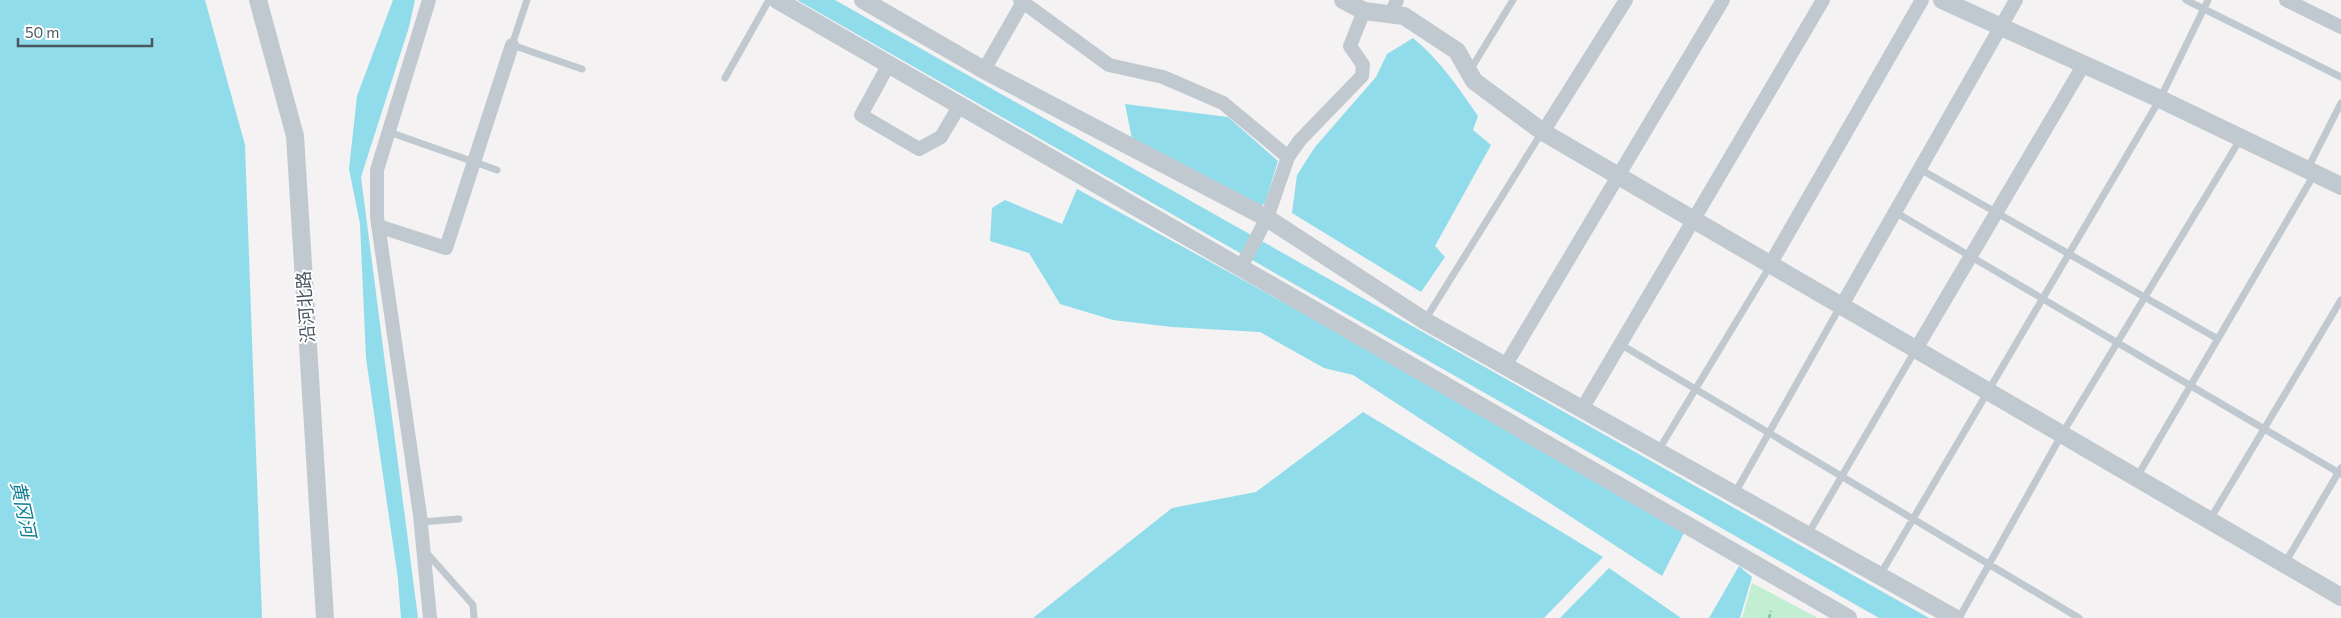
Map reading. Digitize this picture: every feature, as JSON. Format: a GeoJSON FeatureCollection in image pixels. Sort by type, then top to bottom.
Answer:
{"type":"FeatureCollection","features":[{"type":"Feature","properties":{"kind":"street","name":"沿河北路"},"geometry":{"type":"LineString","coordinates":[[258,0],[295,136],[324,618]]}},
{"type":"Feature","properties":{"kind":"street"},"geometry":{"type":"LineString","coordinates":[[429,0],[377,170],[378,226],[420,522],[430,618]]}},
{"type":"Feature","properties":{"kind":"street"},"geometry":{"type":"LineString","coordinates":[[777,0],[1848,618]]}},
{"type":"Feature","properties":{"kind":"street"},"geometry":{"type":"LineString","coordinates":[[1343,0],[1364,11],[1394,7],[1404,16],[1457,51],[1474,81],[1542,132],[1696,219],[2341,597]]}},
{"type":"Feature","properties":{"kind":"street"},"geometry":{"type":"LineString","coordinates":[[1542,132],[1626,0]]}},
{"type":"Feature","properties":{"kind":"street"},"geometry":{"type":"LineString","coordinates":[[1505,366],[1620,177],[1723,0]]}},
{"type":"Feature","properties":{"kind":"street"},"geometry":{"type":"LineString","coordinates":[[1582,409],[1696,219],[1823,0]]}},
{"type":"Feature","properties":{"kind":"street"},"geometry":{"type":"LineString","coordinates":[[1771,263],[1922,0]]}},
{"type":"Feature","properties":{"kind":"street"},"geometry":{"type":"LineString","coordinates":[[1942,0],[2160,99],[2341,186]]}},
{"type":"Feature","properties":{"kind":"street"},"geometry":{"type":"LineString","coordinates":[[1842,305],[2016,0]]}},
{"type":"Feature","properties":{"kind":"street"},"geometry":{"type":"LineString","coordinates":[[2286,0],[2341,27]]}},
{"type":"Feature","properties":{"kind":"street"},"geometry":{"type":"LineString","coordinates":[[866,1],[984,70],[1267,218],[1425,321],[1957,618]]}},
{"type":"Feature","properties":{"kind":"street"},"geometry":{"type":"LineString","coordinates":[[984,70],[1021,1],[1109,65],[1163,77],[1223,103],[1288,156]]}},
{"type":"Feature","properties":{"kind":"street"},"geometry":{"type":"LineString","coordinates":[[1241,267],[1267,218],[1288,156],[1300,140],[1362,76],[1364,65],[1350,46],[1364,11]]}},
{"type":"Feature","properties":{"kind":"street"},"geometry":{"type":"LineString","coordinates":[[378,226],[446,248],[512,45]]}},
{"type":"Feature","properties":{"kind":"street"},"geometry":{"type":"LineString","coordinates":[[889,64],[861,115],[919,149],[941,137],[960,105]]}},
{"type":"Feature","properties":{"kind":"street"},"geometry":{"type":"LineString","coordinates":[[1916,349],[2084,64]]}},
{"type":"Feature","properties":{"kind":"lane"},"geometry":{"type":"LineString","coordinates":[[526,0],[512,45],[582,70]]}},
{"type":"Feature","properties":{"kind":"lane"},"geometry":{"type":"LineString","coordinates":[[725,78],[770,0]]}},
{"type":"Feature","properties":{"kind":"lane"},"geometry":{"type":"LineString","coordinates":[[1469,72],[1513,0]]}},
{"type":"Feature","properties":{"kind":"lane"},"geometry":{"type":"LineString","coordinates":[[2186,0],[2341,77]]}},
{"type":"Feature","properties":{"kind":"lane"},"geometry":{"type":"LineString","coordinates":[[1880,575],[2160,99],[2208,0]]}},
{"type":"Feature","properties":{"kind":"lane"},"geometry":{"type":"LineString","coordinates":[[2136,478],[2218,339],[2311,171],[2341,103]]}},
{"type":"Feature","properties":{"kind":"lane"},"geometry":{"type":"LineString","coordinates":[[389,132],[497,170]]}},
{"type":"Feature","properties":{"kind":"lane"},"geometry":{"type":"LineString","coordinates":[[1425,321],[1542,132]]}},
{"type":"Feature","properties":{"kind":"lane"},"geometry":{"type":"LineString","coordinates":[[1957,618],[2062,434],[2241,138]]}},
{"type":"Feature","properties":{"kind":"lane"},"geometry":{"type":"LineString","coordinates":[[1920,169],[2218,339]]}},
{"type":"Feature","properties":{"kind":"lane"},"geometry":{"type":"LineString","coordinates":[[1895,212],[2341,474]]}},
{"type":"Feature","properties":{"kind":"lane"},"geometry":{"type":"LineString","coordinates":[[1658,451],[1771,263]]}},
{"type":"Feature","properties":{"kind":"lane"},"geometry":{"type":"LineString","coordinates":[[2209,521],[2341,300]]}},
{"type":"Feature","properties":{"kind":"lane"},"geometry":{"type":"LineString","coordinates":[[1735,493],[1842,305]]}},
{"type":"Feature","properties":{"kind":"lane"},"geometry":{"type":"LineString","coordinates":[[1620,344],[2079,618]]}},
{"type":"Feature","properties":{"kind":"lane"},"geometry":{"type":"LineString","coordinates":[[1807,535],[1916,349]]}},
{"type":"Feature","properties":{"kind":"lane"},"geometry":{"type":"LineString","coordinates":[[2284,564],[2341,468]]}},
{"type":"Feature","properties":{"kind":"lane"},"geometry":{"type":"LineString","coordinates":[[420,522],[459,519]]}},
{"type":"Feature","properties":{"kind":"lane"},"geometry":{"type":"LineString","coordinates":[[423,548],[473,605],[474,618]]}},
{"type":"Feature","properties":{"kind":"path"},"geometry":{"type":"LineString","coordinates":[[1769,618],[1771,611]]}},
{"type":"Feature","properties":{"kind":"green space"},"geometry":{"type":"Polygon","coordinates":[[[1752,583],[1818,618],[1742,618],[1752,583]]]}},
{"type":"Feature","properties":{"kind":"water","name":"黄冈河"},"geometry":{"type":"Polygon","coordinates":[[[0,0],[205,0],[245,145],[262,618],[0,618],[0,0]]]}},
{"type":"Feature","properties":{"kind":"water"},"geometry":{"type":"Polygon","coordinates":[[[393,0],[415,0],[409,27],[361,177],[418,618],[401,618],[398,579],[366,358],[360,224],[349,169],[357,96],[393,0]]]}},
{"type":"Feature","properties":{"kind":"water"},"geometry":{"type":"Polygon","coordinates":[[[797,0],[835,0],[1929,618],[1879,618],[797,0]]]}},
{"type":"Feature","properties":{"kind":"water"},"geometry":{"type":"Polygon","coordinates":[[[1413,38],[1432,55],[1456,84],[1478,116],[1473,130],[1491,145],[1435,246],[1445,257],[1421,292],[1292,213],[1297,175],[1315,147],[1376,77],[1387,54],[1413,38]]]}},
{"type":"Feature","properties":{"kind":"water"},"geometry":{"type":"Polygon","coordinates":[[[1125,104],[1228,117],[1278,161],[1265,203],[1258,209],[1133,144],[1125,104]]]}},
{"type":"Feature","properties":{"kind":"water"},"geometry":{"type":"Polygon","coordinates":[[[1077,189],[1382,358],[1684,533],[1662,576],[1353,375],[1324,368],[1260,332],[1172,327],[1113,320],[1060,304],[1029,253],[990,241],[992,208],[1005,200],[1062,224],[1077,189]]]}},
{"type":"Feature","properties":{"kind":"water"},"geometry":{"type":"Polygon","coordinates":[[[1363,412],[1603,557],[1544,618],[1033,618],[1172,508],[1256,492],[1363,412]]]}},
{"type":"Feature","properties":{"kind":"water"},"geometry":{"type":"Polygon","coordinates":[[[1739,566],[1752,577],[1740,618],[1709,618],[1739,566]]]}},
{"type":"Feature","properties":{"kind":"water"},"geometry":{"type":"Polygon","coordinates":[[[1609,568],[1681,618],[1560,618],[1609,568]]]}}]}
